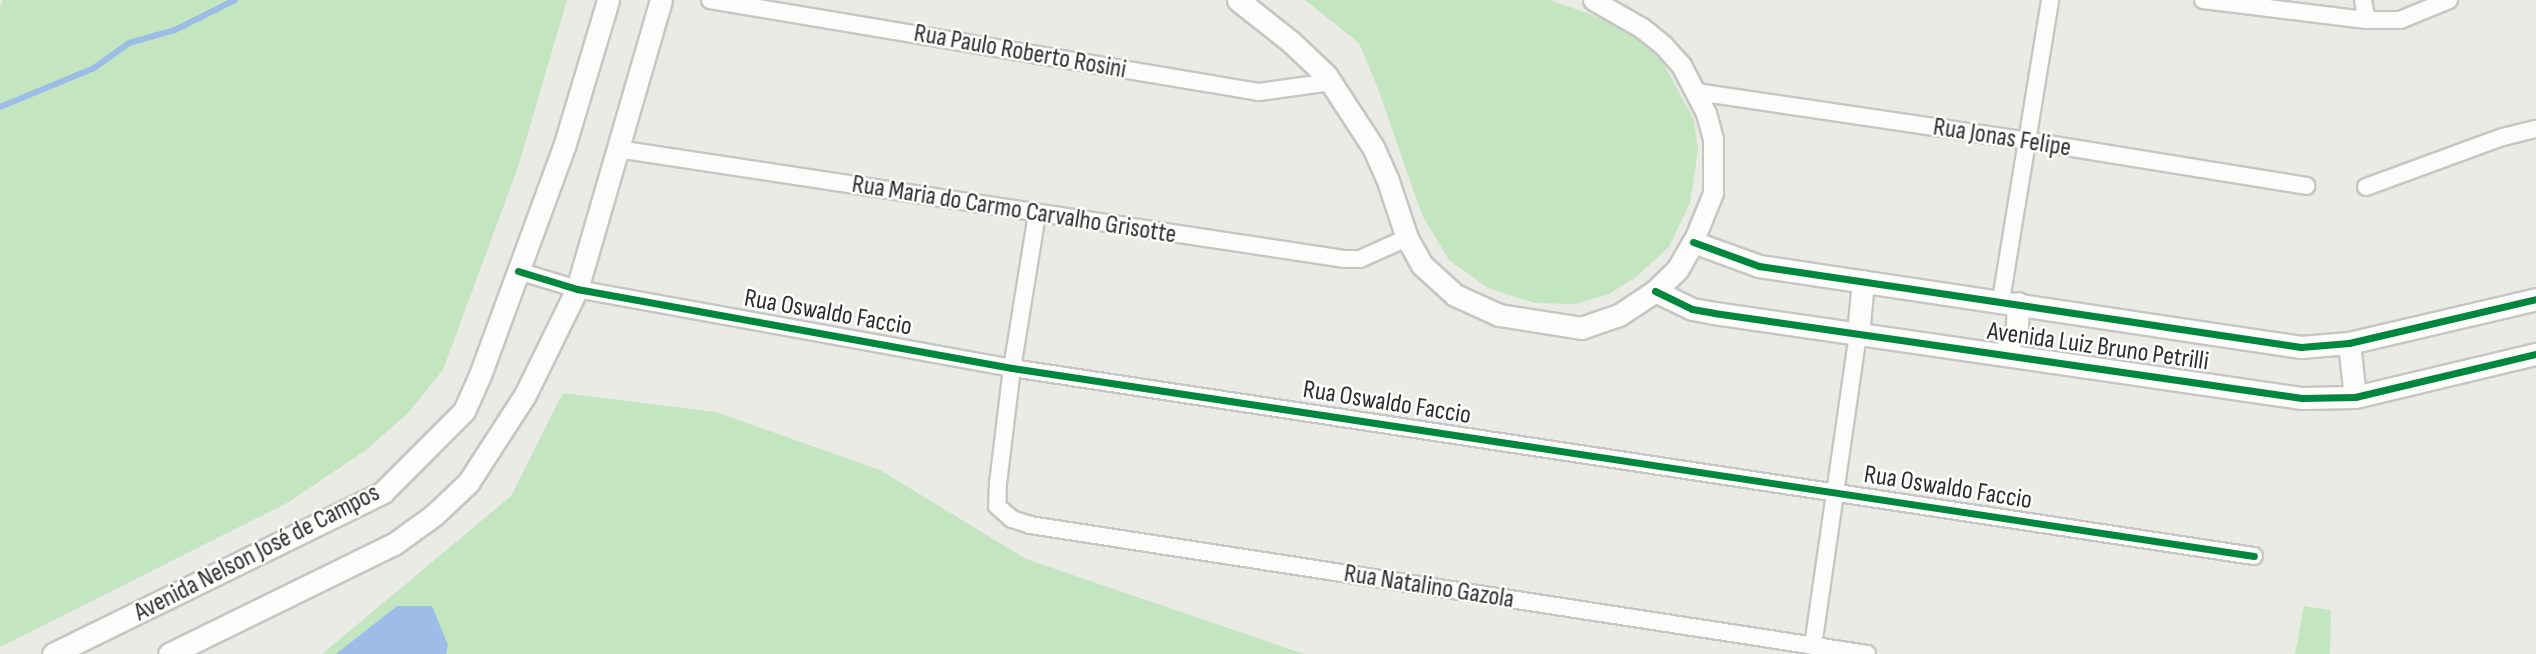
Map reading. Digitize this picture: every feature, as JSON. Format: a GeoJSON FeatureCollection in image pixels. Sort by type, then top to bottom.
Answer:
{"type":"FeatureCollection","features":[{"type":"Feature","properties":{"kind":"main road","name":"Avenida Nelson José de Campos"},"geometry":{"type":"LineString","coordinates":[[53,654],[383,492],[464,411],[564,147],[608,0]]}},
{"type":"Feature","properties":{"kind":"main road","name":"Avenida Nelson José de Campos"},"geometry":{"type":"LineString","coordinates":[[169,654],[383,550],[434,516],[468,484],[525,395],[578,289],[661,0]]}},
{"type":"Feature","properties":{"kind":"main road"},"geometry":{"type":"LineString","coordinates":[[1238,0],[1290,41],[1331,82],[1373,147],[1387,178],[1407,238],[1422,265],[1455,295],[1499,315],[1581,328],[1619,315],[1655,291],[1677,270],[1693,242]]}},
{"type":"Feature","properties":{"kind":"main road","name":"Avenida Luiz Bruno Petrilli"},"geometry":{"type":"LineString","coordinates":[[1693,242],[1759,267],[2301,347],[2349,343],[2536,299]]}},
{"type":"Feature","properties":{"kind":"main road"},"geometry":{"type":"LineString","coordinates":[[1858,334],[1863,281]]}},
{"type":"Feature","properties":{"kind":"main road","name":"Avenida Luiz Bruno Petrilli"},"geometry":{"type":"LineString","coordinates":[[1655,291],[1692,309],[2302,398],[2355,397],[2536,354]]}},
{"type":"Feature","properties":{"kind":"main road"},"geometry":{"type":"LineString","coordinates":[[2004,355],[2017,327],[2009,302]]}},
{"type":"Feature","properties":{"kind":"main road"},"geometry":{"type":"LineString","coordinates":[[2349,343],[2355,397]]}},
{"type":"Feature","properties":{"kind":"street","name":"Rua Paulo Roberto Rosini"},"geometry":{"type":"LineString","coordinates":[[710,0],[1259,92],[1331,82]]}},
{"type":"Feature","properties":{"kind":"street"},"geometry":{"type":"LineString","coordinates":[[1593,0],[1642,28],[1663,45],[1681,65],[1697,92],[1713,139],[1715,166],[1713,192],[1693,242]]}},
{"type":"Feature","properties":{"kind":"street"},"geometry":{"type":"LineString","coordinates":[[2009,302],[2050,0]]}},
{"type":"Feature","properties":{"kind":"street"},"geometry":{"type":"LineString","coordinates":[[2203,0],[2367,20],[2400,20],[2449,0]]}},
{"type":"Feature","properties":{"kind":"street"},"geometry":{"type":"LineString","coordinates":[[2363,0],[2367,20]]}},
{"type":"Feature","properties":{"kind":"street","name":"Rua Jonas Felipe"},"geometry":{"type":"LineString","coordinates":[[1697,92],[2029,141],[2306,186]]}},
{"type":"Feature","properties":{"kind":"street"},"geometry":{"type":"LineString","coordinates":[[2366,187],[2503,137],[2536,129]]}},
{"type":"Feature","properties":{"kind":"street","name":"Rua Maria do Carmo Carvalho Grisotte"},"geometry":{"type":"LineString","coordinates":[[617,149],[1344,259],[1360,259],[1407,238]]}},
{"type":"Feature","properties":{"kind":"street"},"geometry":{"type":"LineString","coordinates":[[1012,368],[1037,214]]}},
{"type":"Feature","properties":{"kind":"street","name":"Rua Oswaldo Faccio"},"geometry":{"type":"LineString","coordinates":[[518,271],[578,289],[1012,368],[2254,556]]}},
{"type":"Feature","properties":{"kind":"street"},"geometry":{"type":"LineString","coordinates":[[1813,646],[1858,334]]}},
{"type":"Feature","properties":{"kind":"street","name":"Rua Natalino Gazola"},"geometry":{"type":"LineString","coordinates":[[1012,368],[997,506],[1012,519],[1030,525],[1867,654]]}},
{"type":"Feature","properties":{"kind":"green space"},"geometry":{"type":"Polygon","coordinates":[[[3,0],[567,0],[518,167],[443,370],[408,413],[366,450],[287,503],[0,647],[0,6],[3,0]]]}},
{"type":"Feature","properties":{"kind":"green space"},"geometry":{"type":"Polygon","coordinates":[[[1305,0],[1549,0],[1593,15],[1635,37],[1662,61],[1694,120],[1698,150],[1690,203],[1669,247],[1636,277],[1609,294],[1575,304],[1535,303],[1488,288],[1449,260],[1422,215],[1377,86],[1359,43],[1305,0]]]}},
{"type":"Feature","properties":{"kind":"green space"},"geometry":{"type":"Polygon","coordinates":[[[563,393],[716,412],[880,470],[1026,559],[1304,654],[322,654],[511,496],[563,393]]]}},
{"type":"Feature","properties":{"kind":"green space"},"geometry":{"type":"Polygon","coordinates":[[[2304,606],[2331,610],[2330,654],[2295,654],[2304,606]]]}},
{"type":"Feature","properties":{"kind":"water"},"geometry":{"type":"Polygon","coordinates":[[[397,606],[432,606],[448,645],[446,654],[336,654],[397,606]]]}},
{"type":"Feature","properties":{"kind":"waterway"},"geometry":{"type":"LineString","coordinates":[[0,107],[94,68],[129,43],[175,30],[235,0]]}},
{"type":"Feature","properties":{"kind":"cycle path"},"geometry":{"type":"LineString","coordinates":[[1693,242],[1759,266],[2301,347],[2349,343],[2536,299]]}},
{"type":"Feature","properties":{"kind":"cycle path"},"geometry":{"type":"LineString","coordinates":[[518,271],[577,289],[1012,368],[2254,556]]}},
{"type":"Feature","properties":{"kind":"cycle path"},"geometry":{"type":"LineString","coordinates":[[1655,291],[1692,309],[1714,313],[2302,398],[2355,397],[2536,354]]}}]}
